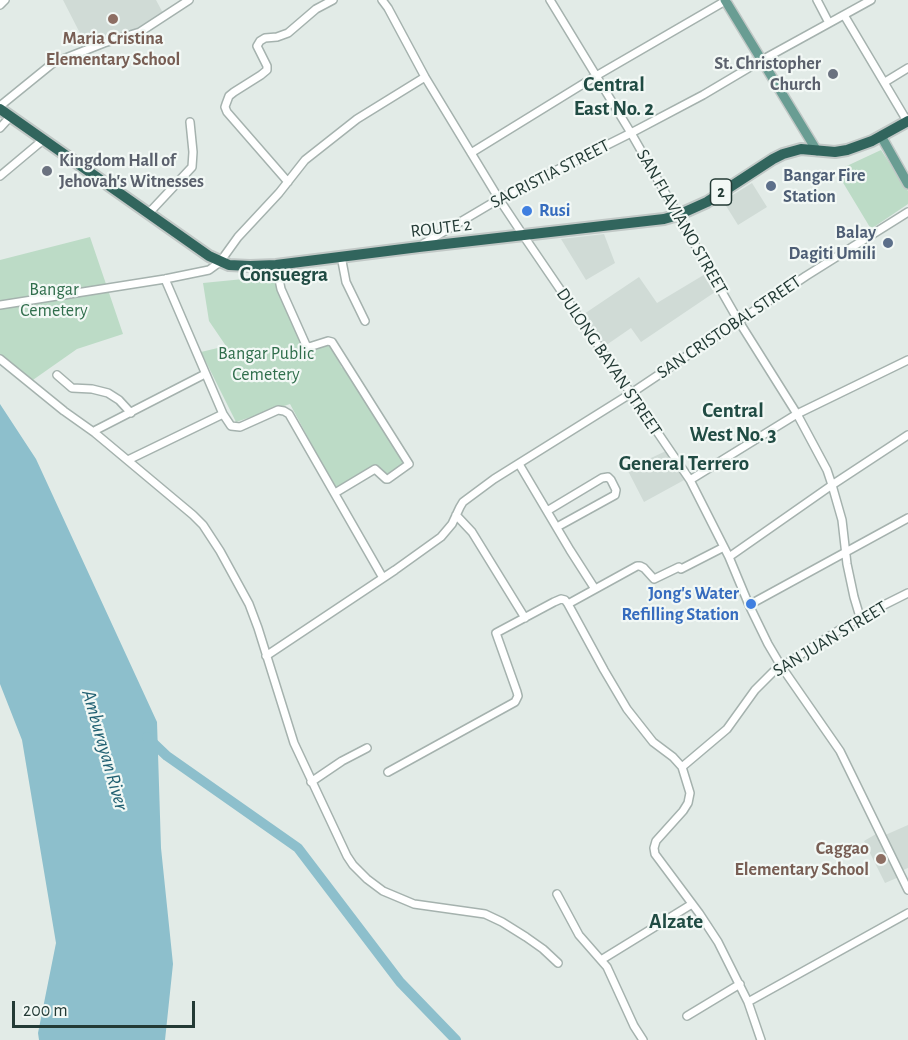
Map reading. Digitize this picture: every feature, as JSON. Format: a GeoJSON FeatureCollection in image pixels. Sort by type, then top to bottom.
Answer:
{"type":"FeatureCollection","features":[{"type":"Feature","properties":{"kind":"highway","name":"ROUTE 2"},"geometry":{"type":"LineString","coordinates":[[0,108],[209,256],[220,262],[237,266],[276,265],[650,222],[678,215],[707,202],[783,154],[801,149],[835,152],[847,150],[863,145],[908,121]]}},
{"type":"Feature","properties":{"kind":"main road"},"geometry":{"type":"LineString","coordinates":[[726,0],[817,151]]}},
{"type":"Feature","properties":{"kind":"main road"},"geometry":{"type":"LineString","coordinates":[[881,136],[908,184]]}},
{"type":"Feature","properties":{"kind":"street"},"geometry":{"type":"LineString","coordinates":[[0,5],[4,0]]}},
{"type":"Feature","properties":{"kind":"street"},"geometry":{"type":"LineString","coordinates":[[0,108],[53,63],[140,32],[189,0]]}},
{"type":"Feature","properties":{"kind":"street"},"geometry":{"type":"LineString","coordinates":[[288,182],[225,107],[229,96],[267,69],[257,46],[260,41],[288,33],[316,9],[333,0]]}},
{"type":"Feature","properties":{"kind":"street","name":"DULONG BAYAN STREET"},"geometry":{"type":"LineString","coordinates":[[382,0],[424,77],[523,235],[690,480],[729,557],[749,605],[781,666],[840,752],[908,890]]}},
{"type":"Feature","properties":{"kind":"street","name":"SAN FLAVIANO STREET"},"geometry":{"type":"LineString","coordinates":[[550,0],[631,133],[738,320],[797,414],[826,470],[842,520],[845,553],[860,617]]}},
{"type":"Feature","properties":{"kind":"street"},"geometry":{"type":"LineString","coordinates":[[471,153],[726,0]]}},
{"type":"Feature","properties":{"kind":"street"},"geometry":{"type":"LineString","coordinates":[[817,0],[829,23]]}},
{"type":"Feature","properties":{"kind":"street","name":"SACRISTIA STREET"},"geometry":{"type":"LineString","coordinates":[[419,247],[500,199],[631,133],[871,0]]}},
{"type":"Feature","properties":{"kind":"street"},"geometry":{"type":"LineString","coordinates":[[844,15],[908,121]]}},
{"type":"Feature","properties":{"kind":"street"},"geometry":{"type":"LineString","coordinates":[[885,82],[908,68]]}},
{"type":"Feature","properties":{"kind":"street"},"geometry":{"type":"LineString","coordinates":[[0,304],[165,279],[209,270],[220,262],[238,237],[288,182],[302,163],[357,118],[424,77]]}},
{"type":"Feature","properties":{"kind":"street"},"geometry":{"type":"LineString","coordinates":[[0,128],[10,117]]}},
{"type":"Feature","properties":{"kind":"street"},"geometry":{"type":"LineString","coordinates":[[148,213],[192,167],[190,122]]}},
{"type":"Feature","properties":{"kind":"street"},"geometry":{"type":"LineString","coordinates":[[0,176],[43,140]]}},
{"type":"Feature","properties":{"kind":"street","name":"SAN CRISTOBAL STREET"},"geometry":{"type":"LineString","coordinates":[[266,656],[441,537],[469,497],[630,394],[738,320],[908,212]]}},
{"type":"Feature","properties":{"kind":"street"},"geometry":{"type":"LineString","coordinates":[[341,256],[346,282],[365,321]]}},
{"type":"Feature","properties":{"kind":"street"},"geometry":{"type":"LineString","coordinates":[[276,265],[281,289],[306,345],[309,347],[328,341],[332,342],[409,462],[407,466],[388,479],[375,469],[335,493]]}},
{"type":"Feature","properties":{"kind":"street"},"geometry":{"type":"LineString","coordinates":[[165,279],[223,414],[231,426],[238,427],[278,410],[287,412],[382,578]]}},
{"type":"Feature","properties":{"kind":"street"},"geometry":{"type":"LineString","coordinates":[[0,359],[128,460],[193,515],[211,536],[249,604],[294,743],[353,865],[383,891],[414,904],[485,914],[502,922],[543,949],[558,963]]}},
{"type":"Feature","properties":{"kind":"street"},"geometry":{"type":"LineString","coordinates":[[690,480],[797,414],[908,360]]}},
{"type":"Feature","properties":{"kind":"street"},"geometry":{"type":"LineString","coordinates":[[95,433],[96,430],[206,374]]}},
{"type":"Feature","properties":{"kind":"street"},"geometry":{"type":"LineString","coordinates":[[57,375],[72,388],[92,388],[108,393],[130,413]]}},
{"type":"Feature","properties":{"kind":"street"},"geometry":{"type":"LineString","coordinates":[[128,460],[223,414]]}},
{"type":"Feature","properties":{"kind":"street"},"geometry":{"type":"LineString","coordinates":[[729,557],[908,435]]}},
{"type":"Feature","properties":{"kind":"street"},"geometry":{"type":"LineString","coordinates":[[519,464],[595,589]]}},
{"type":"Feature","properties":{"kind":"street"},"geometry":{"type":"LineString","coordinates":[[547,511],[602,478],[608,477],[612,480],[616,490],[615,495],[557,527]]}},
{"type":"Feature","properties":{"kind":"street"},"geometry":{"type":"LineString","coordinates":[[456,515],[472,532],[525,618]]}},
{"type":"Feature","properties":{"kind":"street"},"geometry":{"type":"LineString","coordinates":[[749,605],[908,518]]}},
{"type":"Feature","properties":{"kind":"street"},"geometry":{"type":"LineString","coordinates":[[568,604],[637,566],[644,568],[654,579],[679,567],[681,569],[724,547]]}},
{"type":"Feature","properties":{"kind":"street","name":"SAN JUAN STREET"},"geometry":{"type":"LineString","coordinates":[[682,767],[727,729],[767,676],[860,617],[908,593]]}},
{"type":"Feature","properties":{"kind":"street"},"geometry":{"type":"LineString","coordinates":[[388,772],[515,702],[517,692],[496,635],[499,630],[563,599],[568,604],[627,709],[653,742],[682,767],[690,793],[688,803],[656,841],[655,854],[718,942],[748,1002],[761,1040]]}},
{"type":"Feature","properties":{"kind":"street"},"geometry":{"type":"LineString","coordinates":[[311,782],[342,760],[367,748]]}},
{"type":"Feature","properties":{"kind":"street"},"geometry":{"type":"LineString","coordinates":[[557,894],[579,934],[612,976],[634,1026],[643,1040]]}},
{"type":"Feature","properties":{"kind":"street"},"geometry":{"type":"LineString","coordinates":[[601,960],[692,904]]}},
{"type":"Feature","properties":{"kind":"street"},"geometry":{"type":"LineString","coordinates":[[748,1002],[908,913]]}},
{"type":"Feature","properties":{"kind":"street"},"geometry":{"type":"LineString","coordinates":[[687,1016],[740,984]]}},
{"type":"Feature","properties":{"kind":"shaded area","name":"Maria Cristina Elementary School"},"geometry":{"type":"Polygon","coordinates":[[[63,0],[156,0],[163,13],[146,25],[116,36],[85,43],[63,0]]]}},
{"type":"Feature","properties":{"kind":"shaded area"},"geometry":{"type":"Polygon","coordinates":[[[752,183],[767,207],[738,225],[723,201],[752,183]]]}},
{"type":"Feature","properties":{"kind":"shaded area"},"geometry":{"type":"Polygon","coordinates":[[[604,234],[615,263],[586,280],[561,239],[604,234]]]}},
{"type":"Feature","properties":{"kind":"shaded area"},"geometry":{"type":"Polygon","coordinates":[[[707,273],[718,290],[641,342],[631,328],[602,348],[581,316],[639,277],[657,303],[707,273]]]}},
{"type":"Feature","properties":{"kind":"shaded area"},"geometry":{"type":"Polygon","coordinates":[[[666,451],[686,479],[644,502],[627,469],[666,451]]]}},
{"type":"Feature","properties":{"kind":"shaded area","name":"Caggao Elementary School"},"geometry":{"type":"Polygon","coordinates":[[[908,825],[908,868],[901,871],[883,836],[908,825]]]}},
{"type":"Feature","properties":{"kind":"shaded area","name":"Caggao Elementary School"},"geometry":{"type":"Polygon","coordinates":[[[876,834],[899,877],[885,883],[864,841],[876,834]]]}},
{"type":"Feature","properties":{"kind":"green space"},"geometry":{"type":"Polygon","coordinates":[[[881,150],[908,191],[908,204],[871,229],[836,171],[881,150]]]}},
{"type":"Feature","properties":{"kind":"green space","name":"Bangar Cemetery"},"geometry":{"type":"Polygon","coordinates":[[[90,237],[123,334],[77,349],[30,382],[0,357],[0,260],[90,237]]]}},
{"type":"Feature","properties":{"kind":"green space","name":"Bangar Public Cemetery"},"geometry":{"type":"Polygon","coordinates":[[[274,276],[306,349],[329,342],[342,368],[345,366],[407,463],[385,476],[374,466],[336,490],[290,404],[236,422],[201,352],[226,346],[209,321],[203,283],[274,276]]]}},
{"type":"Feature","properties":{"kind":"water","name":"Amburayan River"},"geometry":{"type":"Polygon","coordinates":[[[0,404],[36,459],[157,722],[161,848],[173,964],[165,1040],[39,1040],[38,1033],[56,943],[22,740],[0,684],[0,404]]]}},
{"type":"Feature","properties":{"kind":"waterway"},"geometry":{"type":"LineString","coordinates":[[147,737],[167,756],[298,848],[400,982],[456,1040]]}},
{"type":"Feature","properties":{"kind":"place","name":"Maria Cristina Elementary School"},"geometry":{"type":"Point","coordinates":[113,19]}},
{"type":"Feature","properties":{"kind":"place","name":"St. Christopher Church"},"geometry":{"type":"Point","coordinates":[833,74]}},
{"type":"Feature","properties":{"kind":"place","name":"Kingdom Hall of Jehovah's Witnesses"},"geometry":{"type":"Point","coordinates":[47,171]}},
{"type":"Feature","properties":{"kind":"place","name":"Bangar Fire Station"},"geometry":{"type":"Point","coordinates":[771,186]}},
{"type":"Feature","properties":{"kind":"place","name":"Rusi"},"geometry":{"type":"Point","coordinates":[527,211]}},
{"type":"Feature","properties":{"kind":"place","name":"Balay Dagiti Umili"},"geometry":{"type":"Point","coordinates":[888,243]}},
{"type":"Feature","properties":{"kind":"place","name":"Jong's Water Refilling Station"},"geometry":{"type":"Point","coordinates":[751,604]}},
{"type":"Feature","properties":{"kind":"place","name":"Caggao Elementary School"},"geometry":{"type":"Point","coordinates":[881,859]}},
{"type":"Feature","properties":{"kind":"district","name":"Central East No. 2"},"geometry":{"type":"Point","coordinates":[614,97]}},
{"type":"Feature","properties":{"kind":"district","name":"Consuegra"},"geometry":{"type":"Point","coordinates":[284,275]}},
{"type":"Feature","properties":{"kind":"district","name":"Central West No. 3"},"geometry":{"type":"Point","coordinates":[733,423]}},
{"type":"Feature","properties":{"kind":"district","name":"General Terrero"},"geometry":{"type":"Point","coordinates":[684,464]}},
{"type":"Feature","properties":{"kind":"district","name":"Alzate"},"geometry":{"type":"Point","coordinates":[676,922]}}]}
